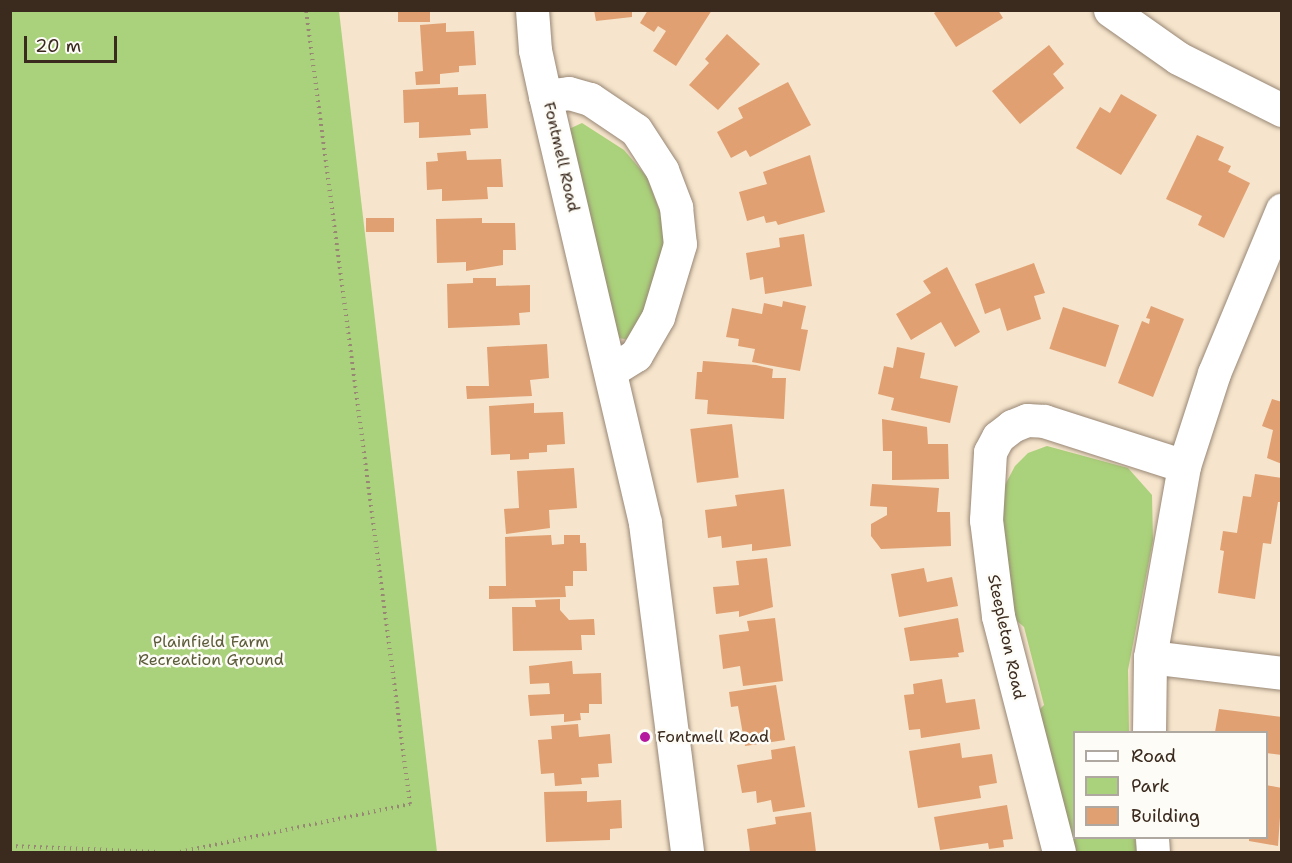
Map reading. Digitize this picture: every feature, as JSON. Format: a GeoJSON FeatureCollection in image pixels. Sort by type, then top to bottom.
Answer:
{"type":"FeatureCollection","features":[{"type":"Feature","properties":{"kind":"street"},"geometry":{"type":"LineString","coordinates":[[532,10],[535,50],[545,96]]}},
{"type":"Feature","properties":{"kind":"street"},"geometry":{"type":"LineString","coordinates":[[1110,10],[1178,58],[1281,110]]}},
{"type":"Feature","properties":{"kind":"street","name":"Fontmell Road"},"geometry":{"type":"LineString","coordinates":[[612,370],[636,355],[658,317],[680,244],[676,207],[662,170],[636,130],[590,99],[569,93],[545,96],[612,370],[645,523],[687,852]]}},
{"type":"Feature","properties":{"kind":"street"},"geometry":{"type":"LineString","coordinates":[[1149,731],[1150,657],[1184,466],[1236,313],[1281,210]]}},
{"type":"Feature","properties":{"kind":"street","name":"Steepleton Road"},"geometry":{"type":"LineString","coordinates":[[1059,852],[995,596],[986,520],[990,452],[998,437],[1012,426],[1027,420],[1044,420],[1184,466]]}},
{"type":"Feature","properties":{"kind":"street"},"geometry":{"type":"LineString","coordinates":[[1150,657],[1281,673]]}},
{"type":"Feature","properties":{"kind":"path"},"geometry":{"type":"LineString","coordinates":[[180,852],[410,804],[306,10]]}},
{"type":"Feature","properties":{"kind":"path"},"geometry":{"type":"LineString","coordinates":[[10,846],[158,852]]}},
{"type":"Feature","properties":{"kind":"green space","name":"Plainfield Farm Recreation Ground"},"geometry":{"type":"Polygon","coordinates":[[[10,11],[339,11],[437,852],[11,852],[10,11]]]}},
{"type":"Feature","properties":{"kind":"green space"},"geometry":{"type":"Polygon","coordinates":[[[582,123],[624,150],[647,177],[660,212],[666,247],[650,302],[629,340],[619,338],[615,326],[569,129],[582,123]]]}},
{"type":"Feature","properties":{"kind":"green space"},"geometry":{"type":"Polygon","coordinates":[[[1047,446],[1128,468],[1152,495],[1153,540],[1128,670],[1129,731],[1073,731],[1073,839],[1135,839],[1137,852],[1071,852],[1039,710],[1044,705],[1024,627],[1010,615],[1002,507],[1005,485],[1015,466],[1028,453],[1047,446]]]}},
{"type":"Feature","properties":{"kind":"building"},"geometry":{"type":"Polygon","coordinates":[[[398,10],[430,10],[430,22],[398,22],[398,10]]]}},
{"type":"Feature","properties":{"kind":"building"},"geometry":{"type":"Polygon","coordinates":[[[594,10],[632,10],[632,17],[596,21],[594,10]]]}},
{"type":"Feature","properties":{"kind":"building"},"geometry":{"type":"Polygon","coordinates":[[[648,10],[712,10],[676,66],[653,51],[666,31],[658,26],[654,32],[640,23],[648,10]]]}},
{"type":"Feature","properties":{"kind":"building"},"geometry":{"type":"Polygon","coordinates":[[[939,10],[998,10],[1003,18],[956,47],[934,13],[939,10]]]}},
{"type":"Feature","properties":{"kind":"building"},"geometry":{"type":"Polygon","coordinates":[[[446,23],[446,32],[474,31],[476,65],[459,66],[459,72],[440,74],[440,84],[416,85],[415,72],[423,71],[420,25],[446,23]]]}},
{"type":"Feature","properties":{"kind":"building"},"geometry":{"type":"Polygon","coordinates":[[[727,34],[760,64],[718,110],[689,85],[709,63],[705,59],[727,34]]]}},
{"type":"Feature","properties":{"kind":"building"},"geometry":{"type":"Polygon","coordinates":[[[1049,45],[1064,64],[1053,74],[1064,88],[1020,124],[992,91],[1049,45]]]}},
{"type":"Feature","properties":{"kind":"building"},"geometry":{"type":"Polygon","coordinates":[[[788,82],[811,125],[750,157],[746,150],[731,158],[717,132],[743,118],[738,108],[788,82]]]}},
{"type":"Feature","properties":{"kind":"building"},"geometry":{"type":"Polygon","coordinates":[[[458,87],[458,95],[486,94],[488,128],[470,129],[471,135],[419,138],[419,122],[404,123],[403,90],[458,87]]]}},
{"type":"Feature","properties":{"kind":"building"},"geometry":{"type":"Polygon","coordinates":[[[1121,94],[1157,115],[1121,175],[1076,148],[1100,107],[1110,113],[1121,94]]]}},
{"type":"Feature","properties":{"kind":"building"},"geometry":{"type":"Polygon","coordinates":[[[1197,135],[1224,147],[1218,160],[1231,166],[1228,172],[1250,183],[1224,238],[1198,225],[1202,216],[1166,199],[1197,135]]]}},
{"type":"Feature","properties":{"kind":"building"},"geometry":{"type":"Polygon","coordinates":[[[466,151],[467,160],[501,159],[503,187],[487,187],[488,199],[442,201],[442,189],[427,190],[426,162],[438,161],[437,153],[466,151]]]}},
{"type":"Feature","properties":{"kind":"building"},"geometry":{"type":"Polygon","coordinates":[[[810,155],[825,212],[778,225],[776,221],[766,223],[764,216],[747,221],[739,192],[767,184],[763,172],[810,155]]]}},
{"type":"Feature","properties":{"kind":"building"},"geometry":{"type":"Polygon","coordinates":[[[366,218],[394,218],[394,232],[366,232],[366,218]]]}},
{"type":"Feature","properties":{"kind":"building"},"geometry":{"type":"Polygon","coordinates":[[[482,218],[482,223],[515,223],[516,250],[503,250],[503,265],[466,271],[466,262],[437,263],[436,219],[482,218]]]}},
{"type":"Feature","properties":{"kind":"building"},"geometry":{"type":"Polygon","coordinates":[[[804,234],[812,286],[765,294],[763,277],[750,280],[746,253],[780,247],[779,238],[804,234]]]}},
{"type":"Feature","properties":{"kind":"building"},"geometry":{"type":"Polygon","coordinates":[[[1034,263],[1045,293],[1034,296],[1041,319],[1007,331],[1000,308],[985,314],[975,284],[1034,263]]]}},
{"type":"Feature","properties":{"kind":"building"},"geometry":{"type":"Polygon","coordinates":[[[947,267],[980,332],[955,347],[941,322],[911,340],[896,314],[931,293],[923,281],[947,267]]]}},
{"type":"Feature","properties":{"kind":"building"},"geometry":{"type":"Polygon","coordinates":[[[473,278],[496,278],[496,286],[530,285],[530,312],[519,313],[520,325],[448,328],[447,284],[473,283],[473,278]]]}},
{"type":"Feature","properties":{"kind":"building"},"geometry":{"type":"Polygon","coordinates":[[[783,301],[806,306],[801,329],[808,330],[800,371],[752,362],[755,349],[738,346],[739,339],[726,337],[732,308],[762,314],[764,303],[782,307],[783,301]]]}},
{"type":"Feature","properties":{"kind":"building"},"geometry":{"type":"Polygon","coordinates":[[[1151,306],[1184,319],[1153,397],[1118,383],[1142,321],[1149,324],[1150,319],[1146,318],[1151,306]]]}},
{"type":"Feature","properties":{"kind":"building"},"geometry":{"type":"Polygon","coordinates":[[[1063,307],[1119,325],[1106,367],[1049,349],[1063,307]]]}},
{"type":"Feature","properties":{"kind":"building"},"geometry":{"type":"Polygon","coordinates":[[[547,344],[549,378],[530,380],[532,396],[467,399],[466,386],[489,386],[487,347],[547,344]]]}},
{"type":"Feature","properties":{"kind":"building"},"geometry":{"type":"Polygon","coordinates":[[[897,347],[925,353],[920,378],[958,386],[950,423],[891,410],[894,398],[878,394],[884,366],[893,368],[897,347]]]}},
{"type":"Feature","properties":{"kind":"building"},"geometry":{"type":"Polygon","coordinates":[[[703,361],[756,365],[773,369],[772,378],[786,378],[784,419],[707,414],[708,400],[695,399],[697,372],[702,372],[703,361]]]}},
{"type":"Feature","properties":{"kind":"building"},"geometry":{"type":"Polygon","coordinates":[[[1272,399],[1282,402],[1282,464],[1267,458],[1273,430],[1262,426],[1272,399]]]}},
{"type":"Feature","properties":{"kind":"building"},"geometry":{"type":"Polygon","coordinates":[[[534,403],[534,413],[563,412],[565,444],[547,445],[547,452],[529,453],[529,459],[510,460],[510,454],[491,455],[489,406],[534,403]]]}},
{"type":"Feature","properties":{"kind":"building"},"geometry":{"type":"Polygon","coordinates":[[[882,419],[927,427],[928,444],[948,444],[949,479],[892,480],[892,451],[883,451],[882,419]]]}},
{"type":"Feature","properties":{"kind":"building"},"geometry":{"type":"Polygon","coordinates":[[[732,424],[739,478],[697,483],[690,429],[732,424]]]}},
{"type":"Feature","properties":{"kind":"building"},"geometry":{"type":"Polygon","coordinates":[[[574,468],[577,508],[549,510],[550,528],[506,534],[504,509],[519,508],[517,471],[574,468]]]}},
{"type":"Feature","properties":{"kind":"building"},"geometry":{"type":"Polygon","coordinates":[[[1255,474],[1282,478],[1282,502],[1278,502],[1271,544],[1263,543],[1255,599],[1218,593],[1224,551],[1220,550],[1223,531],[1237,533],[1243,496],[1251,497],[1255,474]]]}},
{"type":"Feature","properties":{"kind":"building"},"geometry":{"type":"Polygon","coordinates":[[[872,484],[939,488],[937,512],[950,512],[951,546],[881,549],[871,536],[871,524],[887,515],[887,507],[870,506],[872,484]]]}},
{"type":"Feature","properties":{"kind":"building"},"geometry":{"type":"Polygon","coordinates":[[[784,489],[791,546],[752,551],[752,544],[722,548],[721,536],[708,538],[705,510],[737,506],[735,495],[784,489]]]}},
{"type":"Feature","properties":{"kind":"building"},"geometry":{"type":"Polygon","coordinates":[[[551,535],[552,545],[564,544],[564,535],[580,535],[580,543],[586,543],[587,571],[573,571],[573,586],[565,586],[566,597],[489,599],[489,586],[506,586],[505,537],[551,535]]]}},
{"type":"Feature","properties":{"kind":"building"},"geometry":{"type":"Polygon","coordinates":[[[767,558],[773,607],[739,617],[739,611],[716,614],[713,587],[739,585],[736,561],[767,558]]]}},
{"type":"Feature","properties":{"kind":"building"},"geometry":{"type":"Polygon","coordinates":[[[924,568],[927,582],[952,577],[958,606],[899,617],[891,574],[924,568]]]}},
{"type":"Feature","properties":{"kind":"building"},"geometry":{"type":"Polygon","coordinates":[[[560,599],[560,610],[569,620],[594,619],[595,635],[581,635],[582,650],[513,651],[512,607],[536,607],[535,600],[560,599]]]}},
{"type":"Feature","properties":{"kind":"building"},"geometry":{"type":"Polygon","coordinates":[[[775,618],[783,681],[743,686],[740,666],[723,669],[719,635],[749,631],[747,621],[775,618]]]}},
{"type":"Feature","properties":{"kind":"building"},"geometry":{"type":"Polygon","coordinates":[[[958,618],[964,652],[958,653],[959,657],[910,661],[904,628],[958,618]]]}},
{"type":"Feature","properties":{"kind":"building"},"geometry":{"type":"Polygon","coordinates":[[[572,661],[573,674],[601,673],[602,704],[589,704],[589,713],[580,713],[581,720],[564,722],[564,714],[530,716],[528,695],[550,694],[549,683],[530,684],[529,666],[572,661]]]}},
{"type":"Feature","properties":{"kind":"building"},"geometry":{"type":"Polygon","coordinates":[[[942,679],[946,703],[975,699],[980,729],[921,738],[920,729],[909,730],[904,695],[914,694],[913,684],[942,679]]]}},
{"type":"Feature","properties":{"kind":"building"},"geometry":{"type":"Polygon","coordinates":[[[776,685],[785,740],[745,746],[738,706],[731,707],[729,692],[776,685]]]}},
{"type":"Feature","properties":{"kind":"building"},"geometry":{"type":"Polygon","coordinates":[[[1219,709],[1282,717],[1282,755],[1268,753],[1268,731],[1215,731],[1219,709]]]}},
{"type":"Feature","properties":{"kind":"building"},"geometry":{"type":"Polygon","coordinates":[[[578,724],[579,737],[610,734],[612,763],[598,764],[599,777],[581,778],[582,784],[555,786],[554,773],[541,774],[538,740],[552,739],[551,726],[578,724]]]}},
{"type":"Feature","properties":{"kind":"building"},"geometry":{"type":"Polygon","coordinates":[[[960,743],[962,758],[992,754],[997,783],[979,786],[981,798],[918,808],[909,751],[960,743]]]}},
{"type":"Feature","properties":{"kind":"building"},"geometry":{"type":"Polygon","coordinates":[[[795,746],[805,807],[773,812],[771,800],[757,803],[756,791],[742,793],[737,765],[772,759],[771,750],[795,746]]]}},
{"type":"Feature","properties":{"kind":"building"},"geometry":{"type":"Polygon","coordinates":[[[1268,785],[1282,788],[1278,846],[1249,841],[1249,839],[1268,839],[1268,785]]]}},
{"type":"Feature","properties":{"kind":"building"},"geometry":{"type":"Polygon","coordinates":[[[587,791],[587,802],[621,800],[622,828],[610,829],[610,840],[546,842],[544,792],[587,791]]]}},
{"type":"Feature","properties":{"kind":"building"},"geometry":{"type":"Polygon","coordinates":[[[1007,805],[1013,839],[1003,840],[1004,847],[989,849],[988,843],[940,850],[934,817],[1007,805]]]}},
{"type":"Feature","properties":{"kind":"building"},"geometry":{"type":"Polygon","coordinates":[[[811,812],[816,852],[750,852],[747,829],[776,824],[775,817],[811,812]]]}},
{"type":"Feature","properties":{"kind":"place","name":"Fontmell Road"},"geometry":{"type":"Point","coordinates":[645,737]}}]}
